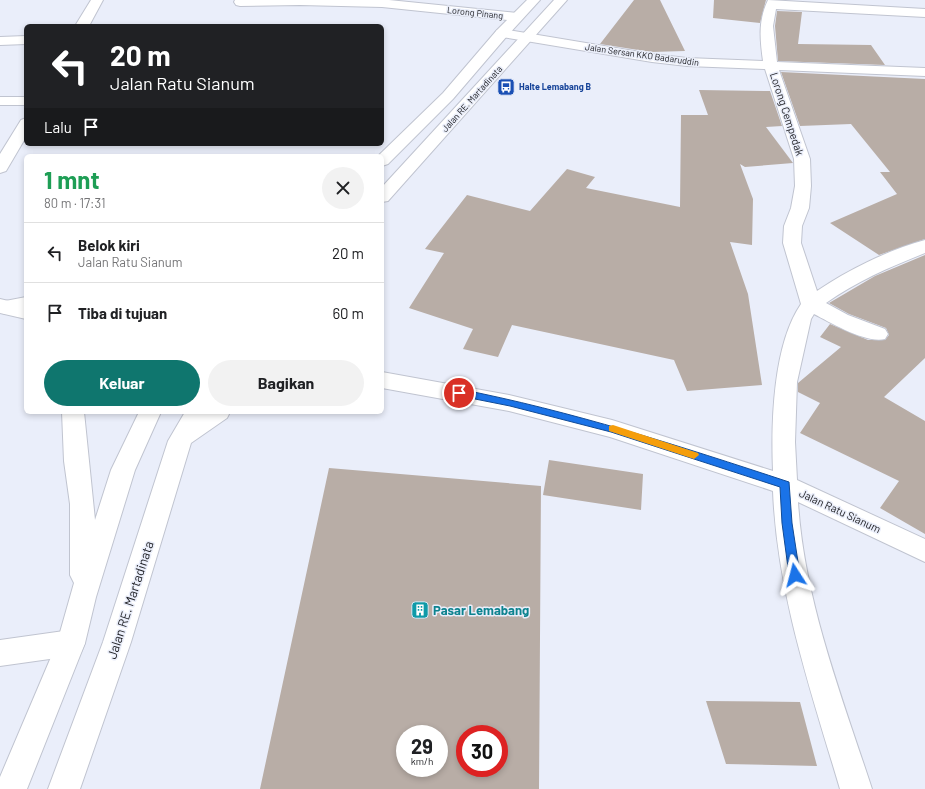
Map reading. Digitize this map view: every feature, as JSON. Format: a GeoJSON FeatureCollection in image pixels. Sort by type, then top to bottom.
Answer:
{"type":"FeatureCollection","features":[{"type":"Feature","properties":{"kind":"main road"},"geometry":{"type":"LineString","coordinates":[[83,24],[97,0]]}},
{"type":"Feature","properties":{"kind":"main road"},"geometry":{"type":"LineString","coordinates":[[384,159],[448,96],[502,33],[534,0]]}},
{"type":"Feature","properties":{"kind":"main road","name":"Jalan RE. Martadinata"},"geometry":{"type":"LineString","coordinates":[[384,195],[561,0]]}},
{"type":"Feature","properties":{"kind":"main road"},"geometry":{"type":"LineString","coordinates":[[774,2],[925,13],[920,0]]}},
{"type":"Feature","properties":{"kind":"main road","name":"Lorong Pinang"},"geometry":{"type":"LineString","coordinates":[[240,2],[300,1],[382,3],[517,17]]}},
{"type":"Feature","properties":{"kind":"main road","name":"Lorong Cempedak"},"geometry":{"type":"LineString","coordinates":[[774,2],[768,13],[766,26],[771,66],[802,159],[803,186],[800,208],[793,226],[792,243],[811,304]]}},
{"type":"Feature","properties":{"kind":"main road","name":"Jalan Sersan KKO Badaruddin"},"geometry":{"type":"LineString","coordinates":[[502,33],[659,59],[712,64],[925,72]]}},
{"type":"Feature","properties":{"kind":"main road"},"geometry":{"type":"LineString","coordinates":[[0,41],[24,40]]}},
{"type":"Feature","properties":{"kind":"main road"},"geometry":{"type":"LineString","coordinates":[[0,101],[24,101]]}},
{"type":"Feature","properties":{"kind":"main road"},"geometry":{"type":"LineString","coordinates":[[0,168],[24,126]]}},
{"type":"Feature","properties":{"kind":"main road"},"geometry":{"type":"LineString","coordinates":[[856,789],[816,660],[795,575],[787,523],[785,485],[783,442],[786,382],[801,319],[811,304],[843,282],[870,268],[925,246]]}},
{"type":"Feature","properties":{"kind":"main road"},"geometry":{"type":"LineString","coordinates":[[811,304],[841,320],[878,334]]}},
{"type":"Feature","properties":{"kind":"main road","name":"Jalan Ratu Sianum"},"geometry":{"type":"LineString","coordinates":[[384,380],[510,402],[612,429],[785,485],[925,551]]}},
{"type":"Feature","properties":{"kind":"main road"},"geometry":{"type":"LineString","coordinates":[[73,414],[76,461],[82,504],[83,597]]}},
{"type":"Feature","properties":{"kind":"main road"},"geometry":{"type":"LineString","coordinates":[[9,782],[71,643],[83,597],[123,470],[149,414]]}},
{"type":"Feature","properties":{"kind":"main road","name":"Jalan RE. Martadinata"},"geometry":{"type":"LineString","coordinates":[[64,789],[117,642],[180,441],[195,414]]}},
{"type":"Feature","properties":{"kind":"main road"},"geometry":{"type":"LineString","coordinates":[[180,441],[216,414]]}},
{"type":"Feature","properties":{"kind":"main road"},"geometry":{"type":"LineString","coordinates":[[0,653],[71,643]]}},
{"type":"Feature","properties":{"kind":"building"},"geometry":{"type":"Polygon","coordinates":[[[634,0],[660,0],[685,51],[651,52],[600,44],[634,0]]]}},
{"type":"Feature","properties":{"kind":"building"},"geometry":{"type":"Polygon","coordinates":[[[714,0],[766,0],[760,23],[713,18],[714,0]]]}},
{"type":"Feature","properties":{"kind":"building"},"geometry":{"type":"Polygon","coordinates":[[[777,11],[802,12],[798,44],[871,45],[885,65],[778,61],[775,26],[777,11]]]}},
{"type":"Feature","properties":{"kind":"building"},"geometry":{"type":"Polygon","coordinates":[[[781,72],[925,79],[925,239],[879,255],[830,223],[897,194],[880,172],[890,172],[851,124],[800,126],[781,72]]]}},
{"type":"Feature","properties":{"kind":"building"},"geometry":{"type":"Polygon","coordinates":[[[699,90],[770,91],[782,126],[766,127],[793,163],[745,167],[740,164],[753,199],[752,245],[730,242],[748,294],[762,385],[687,391],[674,360],[512,325],[498,357],[463,349],[473,329],[409,308],[444,253],[425,249],[467,195],[530,211],[567,169],[595,177],[586,188],[680,207],[681,115],[708,115],[699,90]]]}},
{"type":"Feature","properties":{"kind":"building"},"geometry":{"type":"Polygon","coordinates":[[[925,255],[925,358],[884,397],[925,421],[925,534],[880,508],[899,481],[800,433],[820,403],[798,392],[798,383],[841,347],[820,337],[830,324],[868,340],[885,340],[889,335],[886,328],[849,314],[829,303],[875,276],[925,255]]]}},
{"type":"Feature","properties":{"kind":"building"},"geometry":{"type":"Polygon","coordinates":[[[549,460],[643,474],[641,510],[543,495],[549,460]]]}},
{"type":"Feature","properties":{"kind":"building","name":"Pasar Lemabang"},"geometry":{"type":"Polygon","coordinates":[[[329,468],[541,486],[539,789],[260,789],[329,468]]]}},
{"type":"Feature","properties":{"kind":"building"},"geometry":{"type":"Polygon","coordinates":[[[706,701],[800,702],[817,766],[726,764],[706,701]]]}},
{"type":"Feature","properties":{"kind":"slow traffic"},"geometry":{"type":"LineString","coordinates":[[613,429],[694,455]]}},
{"type":"Feature","properties":{"kind":"place","name":"Halte Lemabang B"},"geometry":{"type":"Point","coordinates":[506,87]}},
{"type":"Feature","properties":{"kind":"place","name":"Pasar Lemabang"},"geometry":{"type":"Point","coordinates":[420,610]}},
{"type":"Feature","properties":{"kind":"route"},"geometry":{"type":"LineString","coordinates":[[459,393],[510,402],[612,429],[785,485],[787,523],[795,575]]}}]}
